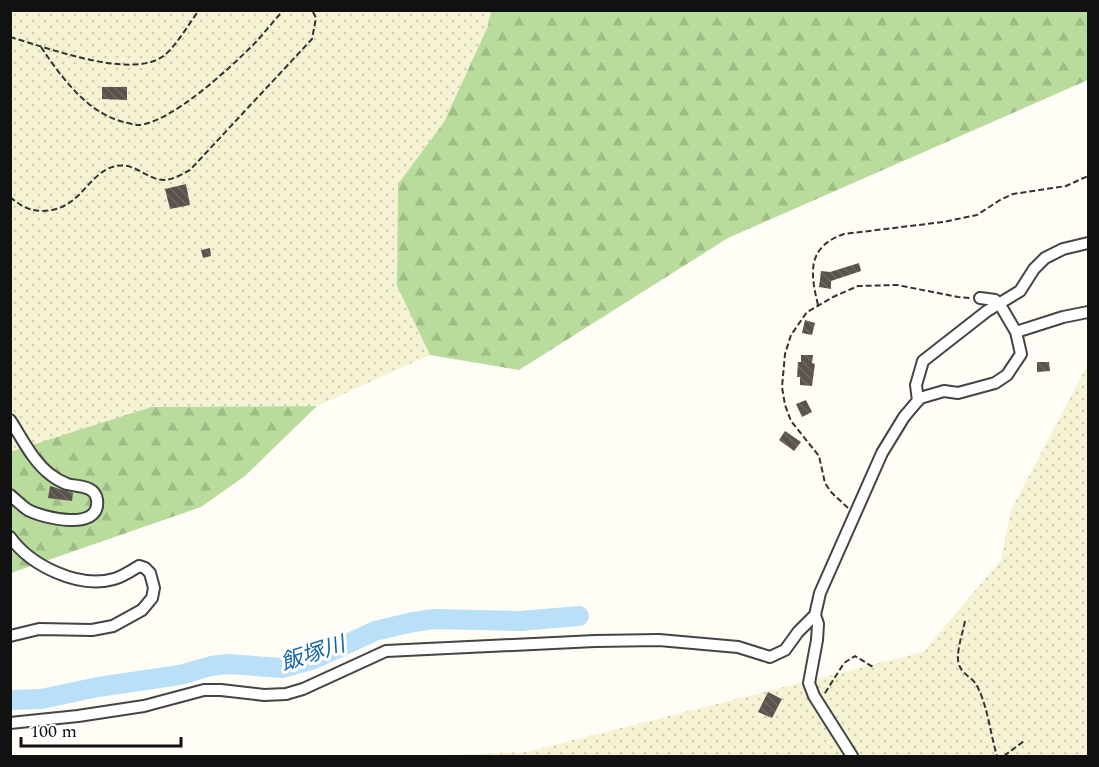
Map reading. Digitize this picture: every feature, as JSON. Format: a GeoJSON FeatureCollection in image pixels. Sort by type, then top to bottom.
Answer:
{"type":"FeatureCollection","features":[{"type":"Feature","properties":{"kind":"street"},"geometry":{"type":"LineString","coordinates":[[918,401],[916,385],[923,361],[999,303],[1020,291],[1034,268],[1045,258],[1063,249],[1089,243]]}},
{"type":"Feature","properties":{"kind":"street"},"geometry":{"type":"LineString","coordinates":[[852,756],[819,704],[809,682],[817,640],[818,624],[815,615],[820,593],[882,453],[904,417],[920,398],[944,391],[958,393],[995,383],[1007,375],[1021,354],[1016,332],[999,303],[995,300],[980,298]]}},
{"type":"Feature","properties":{"kind":"street"},"geometry":{"type":"LineString","coordinates":[[1016,332],[1063,317],[1089,312]]}},
{"type":"Feature","properties":{"kind":"street"},"geometry":{"type":"LineString","coordinates":[[10,420],[38,462],[50,475],[66,484],[86,487],[94,493],[98,502],[94,513],[88,518],[75,521],[48,517],[28,510],[10,495]]}},
{"type":"Feature","properties":{"kind":"street"},"geometry":{"type":"LineString","coordinates":[[10,537],[17,547],[50,569],[79,581],[96,582],[116,579],[139,566],[150,573],[154,588],[152,598],[142,610],[113,626],[92,630],[39,629],[10,636]]}},
{"type":"Feature","properties":{"kind":"street"},"geometry":{"type":"LineString","coordinates":[[10,723],[144,706],[204,690],[264,695],[286,694],[303,689],[386,651],[583,641],[659,640],[738,646],[770,657],[785,650],[798,632],[815,615]]}},
{"type":"Feature","properties":{"kind":"path"},"geometry":{"type":"LineString","coordinates":[[10,37],[95,61],[130,66],[152,62],[165,55],[199,10]]}},
{"type":"Feature","properties":{"kind":"path"},"geometry":{"type":"LineString","coordinates":[[41,47],[58,74],[86,102],[110,118],[137,125],[165,117],[196,95],[253,45],[284,10]]}},
{"type":"Feature","properties":{"kind":"path"},"geometry":{"type":"LineString","coordinates":[[10,197],[22,207],[39,211],[54,211],[71,203],[100,176],[116,166],[132,166],[162,180],[173,179],[190,170],[312,39],[316,18],[312,10]]}},
{"type":"Feature","properties":{"kind":"path"},"geometry":{"type":"LineString","coordinates":[[818,305],[813,280],[813,263],[830,239],[844,234],[943,222],[977,214],[1013,194],[1065,186],[1089,176]]}},
{"type":"Feature","properties":{"kind":"path"},"geometry":{"type":"LineString","coordinates":[[855,514],[831,492],[825,483],[819,456],[791,421],[785,405],[782,387],[785,354],[791,335],[807,312],[858,286],[897,285],[958,297],[980,298]]}},
{"type":"Feature","properties":{"kind":"path"},"geometry":{"type":"LineString","coordinates":[[965,621],[958,653],[960,667],[975,682],[985,706],[997,756]]}},
{"type":"Feature","properties":{"kind":"path"},"geometry":{"type":"LineString","coordinates":[[819,704],[844,663],[855,657],[873,667]]}},
{"type":"Feature","properties":{"kind":"path"},"geometry":{"type":"LineString","coordinates":[[1004,756],[1024,741]]}},
{"type":"Feature","properties":{"kind":"shaded area"},"geometry":{"type":"Polygon","coordinates":[[[10,11],[491,11],[488,26],[444,122],[398,184],[397,286],[430,355],[317,406],[151,407],[11,452],[10,11]]]}},
{"type":"Feature","properties":{"kind":"shaded area"},"geometry":{"type":"Polygon","coordinates":[[[1088,364],[1088,756],[425,756],[526,752],[923,652],[1001,560],[1011,510],[1088,364]]]}},
{"type":"Feature","properties":{"kind":"green space"},"geometry":{"type":"Polygon","coordinates":[[[491,11],[1088,11],[1088,80],[728,238],[519,370],[430,355],[397,286],[398,184],[444,122],[488,26],[491,11]]]}},
{"type":"Feature","properties":{"kind":"green space"},"geometry":{"type":"Polygon","coordinates":[[[317,406],[245,476],[201,507],[11,573],[10,452],[151,407],[317,406]]]}},
{"type":"Feature","properties":{"kind":"building"},"geometry":{"type":"Polygon","coordinates":[[[102,87],[127,87],[127,100],[102,99],[102,87]]]}},
{"type":"Feature","properties":{"kind":"building"},"geometry":{"type":"Polygon","coordinates":[[[186,184],[190,205],[170,209],[165,189],[186,184]]]}},
{"type":"Feature","properties":{"kind":"building"},"geometry":{"type":"Polygon","coordinates":[[[210,248],[211,256],[203,258],[201,250],[210,248]]]}},
{"type":"Feature","properties":{"kind":"building"},"geometry":{"type":"Polygon","coordinates":[[[859,263],[861,271],[831,281],[831,289],[819,287],[821,271],[830,272],[859,263]]]}},
{"type":"Feature","properties":{"kind":"building"},"geometry":{"type":"Polygon","coordinates":[[[805,320],[815,323],[812,335],[802,333],[805,320]]]}},
{"type":"Feature","properties":{"kind":"building"},"geometry":{"type":"Polygon","coordinates":[[[801,355],[813,355],[812,363],[815,364],[812,386],[800,385],[800,377],[797,377],[801,355]]]}},
{"type":"Feature","properties":{"kind":"building"},"geometry":{"type":"Polygon","coordinates":[[[1037,362],[1049,362],[1050,371],[1037,372],[1037,362]]]}},
{"type":"Feature","properties":{"kind":"building"},"geometry":{"type":"Polygon","coordinates":[[[806,400],[812,412],[802,417],[796,404],[806,400]]]}},
{"type":"Feature","properties":{"kind":"building"},"geometry":{"type":"Polygon","coordinates":[[[785,431],[801,442],[794,451],[779,440],[785,431]]]}},
{"type":"Feature","properties":{"kind":"building"},"geometry":{"type":"Polygon","coordinates":[[[50,486],[73,493],[72,501],[48,498],[50,486]]]}},
{"type":"Feature","properties":{"kind":"building"},"geometry":{"type":"Polygon","coordinates":[[[768,692],[782,699],[772,718],[758,712],[768,692]]]}},
{"type":"Feature","properties":{"kind":"waterway","name":"飯塚川"},"geometry":{"type":"LineString","coordinates":[[10,700],[41,699],[98,687],[180,675],[211,666],[228,664],[282,668],[314,659],[375,631],[413,622],[434,619],[521,621],[579,616]]}}]}
